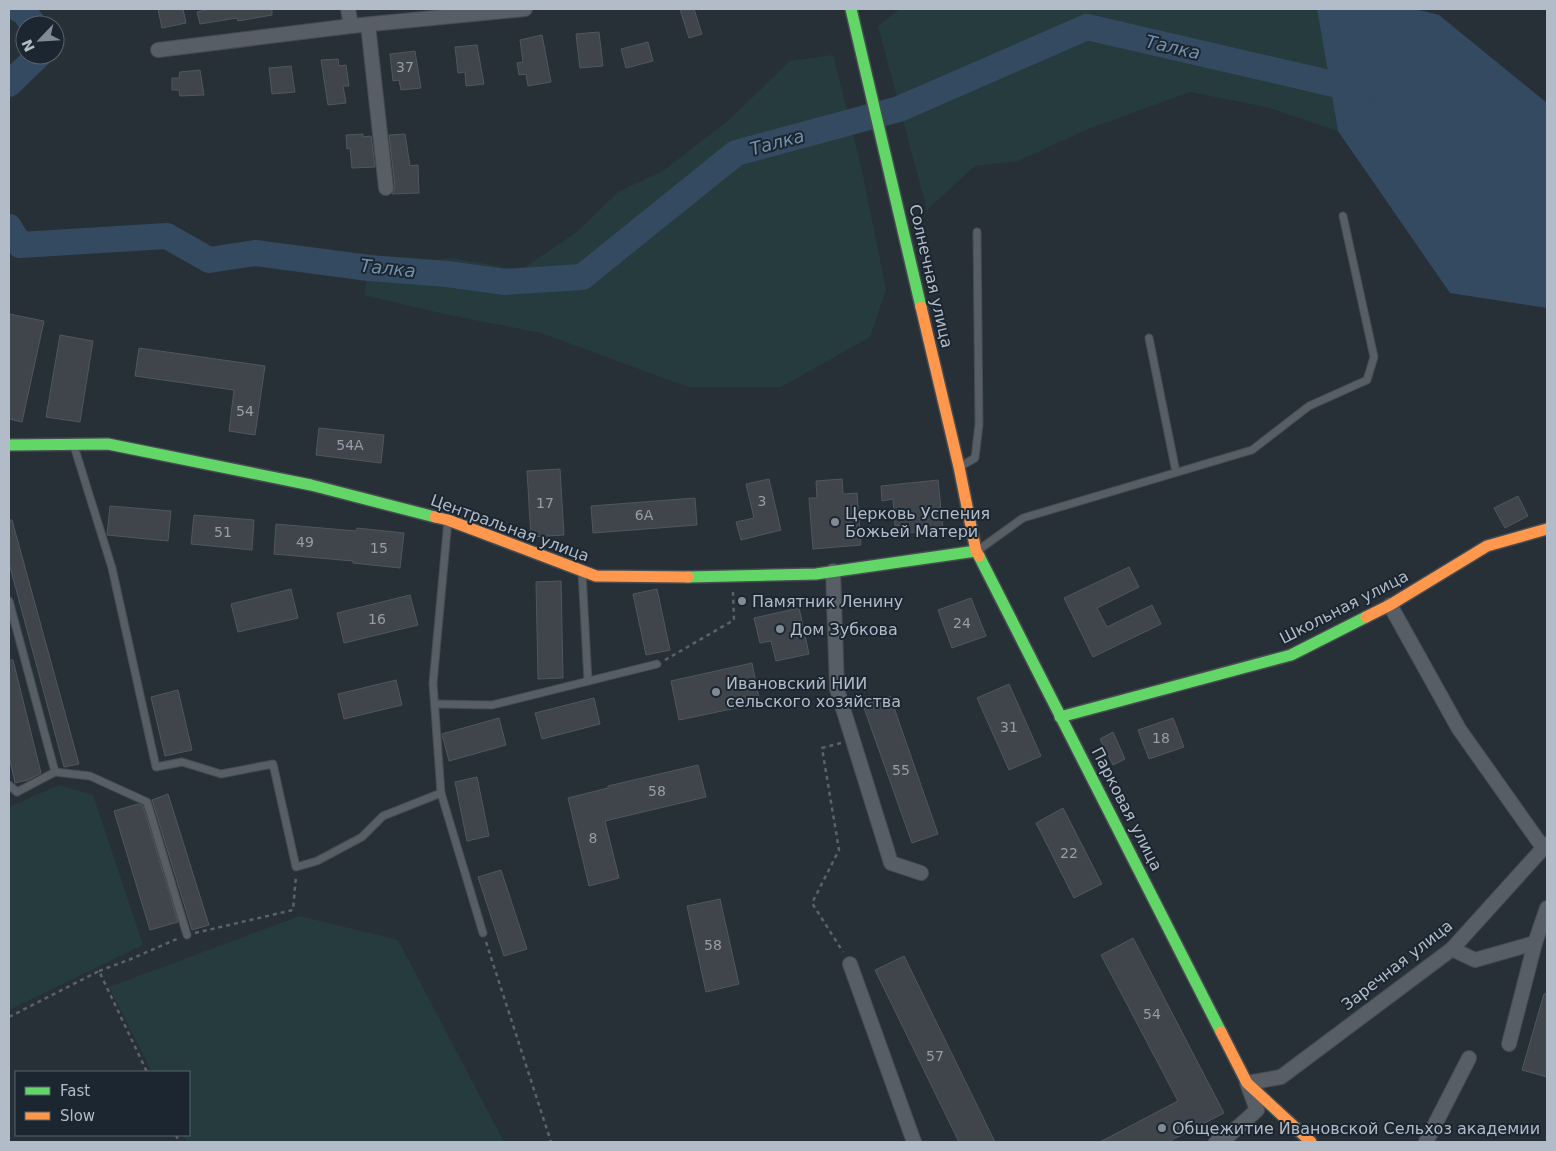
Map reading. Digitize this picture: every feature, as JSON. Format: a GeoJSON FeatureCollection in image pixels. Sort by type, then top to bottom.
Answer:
{"type":"FeatureCollection","features":[{"type":"Feature","properties":{"kind":"street"},"geometry":{"type":"LineString","coordinates":[[348,9],[351,26]]}},
{"type":"Feature","properties":{"kind":"street"},"geometry":{"type":"LineString","coordinates":[[158,50],[368,24],[525,9]]}},
{"type":"Feature","properties":{"kind":"street","name":"Солнечная улица"},"geometry":{"type":"LineString","coordinates":[[851,9],[959,467],[976,551]]}},
{"type":"Feature","properties":{"kind":"street"},"geometry":{"type":"LineString","coordinates":[[368,24],[386,188]]}},
{"type":"Feature","properties":{"kind":"street","name":"Центральная улица"},"geometry":{"type":"LineString","coordinates":[[9,444],[108,444],[311,485],[448,520],[596,576],[792,575],[976,551]]}},
{"type":"Feature","properties":{"kind":"street","name":"Школьная улица"},"geometry":{"type":"LineString","coordinates":[[1060,717],[1290,655],[1390,605],[1487,546],[1547,529]]}},
{"type":"Feature","properties":{"kind":"street","name":"Парковая улица"},"geometry":{"type":"LineString","coordinates":[[976,551],[1247,1083],[1257,1110],[1228,1137],[1216,1142]]}},
{"type":"Feature","properties":{"kind":"street"},"geometry":{"type":"LineString","coordinates":[[832,571],[837,689],[891,863],[921,873]]}},
{"type":"Feature","properties":{"kind":"street"},"geometry":{"type":"LineString","coordinates":[[1390,605],[1459,729],[1546,846]]}},
{"type":"Feature","properties":{"kind":"street","name":"Заречная улица"},"geometry":{"type":"LineString","coordinates":[[1247,1083],[1281,1077],[1452,949],[1546,846]]}},
{"type":"Feature","properties":{"kind":"street"},"geometry":{"type":"LineString","coordinates":[[1510,1044],[1535,943],[1547,908]]}},
{"type":"Feature","properties":{"kind":"street"},"geometry":{"type":"LineString","coordinates":[[1452,949],[1475,960],[1535,943]]}},
{"type":"Feature","properties":{"kind":"street"},"geometry":{"type":"LineString","coordinates":[[850,964],[914,1142]]}},
{"type":"Feature","properties":{"kind":"street"},"geometry":{"type":"LineString","coordinates":[[1426,1142],[1470,1058]]}},
{"type":"Feature","properties":{"kind":"street","name":"Парковая улица"},"geometry":{"type":"LineString","coordinates":[[1247,1083],[1311,1142]]}},
{"type":"Feature","properties":{"kind":"lane"},"geometry":{"type":"LineString","coordinates":[[976,551],[1023,518],[1252,450],[1309,406],[1367,380],[1374,357],[1344,216]]}},
{"type":"Feature","properties":{"kind":"lane"},"geometry":{"type":"LineString","coordinates":[[959,467],[975,458],[979,424],[977,232]]}},
{"type":"Feature","properties":{"kind":"lane"},"geometry":{"type":"LineString","coordinates":[[1149,338],[1176,472]]}},
{"type":"Feature","properties":{"kind":"lane"},"geometry":{"type":"LineString","coordinates":[[73,443],[112,568],[156,767],[182,762],[221,774],[274,764],[296,867],[317,861],[362,837],[383,816],[441,793]]}},
{"type":"Feature","properties":{"kind":"lane"},"geometry":{"type":"LineString","coordinates":[[448,520],[433,683],[441,793],[483,933]]}},
{"type":"Feature","properties":{"kind":"lane"},"geometry":{"type":"LineString","coordinates":[[582,570],[588,681]]}},
{"type":"Feature","properties":{"kind":"lane"},"geometry":{"type":"LineString","coordinates":[[9,601],[55,772]]}},
{"type":"Feature","properties":{"kind":"lane"},"geometry":{"type":"LineString","coordinates":[[434,704],[492,705],[657,664]]}},
{"type":"Feature","properties":{"kind":"lane"},"geometry":{"type":"LineString","coordinates":[[9,785],[17,792],[55,772],[90,776],[147,802],[187,935]]}},
{"type":"Feature","properties":{"kind":"path"},"geometry":{"type":"LineString","coordinates":[[657,664],[734,620],[732,576]]}},
{"type":"Feature","properties":{"kind":"path"},"geometry":{"type":"LineString","coordinates":[[843,743],[822,748],[839,850],[812,903],[850,964]]}},
{"type":"Feature","properties":{"kind":"path"},"geometry":{"type":"LineString","coordinates":[[9,1018],[99,971],[132,960],[187,935],[293,910],[296,867]]}},
{"type":"Feature","properties":{"kind":"path"},"geometry":{"type":"LineString","coordinates":[[483,933],[551,1142]]}},
{"type":"Feature","properties":{"kind":"path"},"geometry":{"type":"LineString","coordinates":[[99,971],[146,1071]]}},
{"type":"Feature","properties":{"kind":"green space"},"geometry":{"type":"Polygon","coordinates":[[[900,9],[1317,9],[1338,131],[1266,107],[1190,92],[1088,129],[1018,161],[975,166],[927,210],[878,26],[900,9]]]}},
{"type":"Feature","properties":{"kind":"green space"},"geometry":{"type":"Polygon","coordinates":[[[833,55],[862,171],[886,289],[870,337],[781,387],[688,387],[541,333],[444,314],[364,295],[369,268],[451,258],[521,270],[578,231],[618,192],[663,171],[729,120],[790,61],[833,55]]]}},
{"type":"Feature","properties":{"kind":"green space"},"geometry":{"type":"Polygon","coordinates":[[[59,785],[93,795],[143,945],[9,1010],[9,807],[59,785]]]}},
{"type":"Feature","properties":{"kind":"green space"},"geometry":{"type":"Polygon","coordinates":[[[300,916],[398,940],[504,1142],[187,1142],[184,1136],[190,1136],[190,1071],[151,1071],[109,987],[300,916]]]}},
{"type":"Feature","properties":{"kind":"water"},"geometry":{"type":"Polygon","coordinates":[[[1317,9],[1415,9],[1439,15],[1547,103],[1547,308],[1450,293],[1338,131],[1317,9]]]}},
{"type":"Feature","properties":{"kind":"building"},"geometry":{"type":"Polygon","coordinates":[[[158,9],[183,9],[186,23],[162,28],[158,9]]]}},
{"type":"Feature","properties":{"kind":"building"},"geometry":{"type":"Polygon","coordinates":[[[210,9],[272,9],[272,15],[238,21],[237,18],[200,24],[197,12],[210,9]]]}},
{"type":"Feature","properties":{"kind":"building"},"geometry":{"type":"Polygon","coordinates":[[[680,9],[694,9],[702,34],[689,38],[680,9]]]}},
{"type":"Feature","properties":{"kind":"building"},"geometry":{"type":"Polygon","coordinates":[[[599,32],[603,66],[580,68],[576,34],[599,32]]]}},
{"type":"Feature","properties":{"kind":"building"},"geometry":{"type":"Polygon","coordinates":[[[542,35],[551,82],[528,86],[526,74],[519,75],[517,63],[523,62],[520,40],[542,35]]]}},
{"type":"Feature","properties":{"kind":"building"},"geometry":{"type":"Polygon","coordinates":[[[648,42],[653,61],[626,68],[621,49],[648,42]]]}},
{"type":"Feature","properties":{"kind":"building"},"geometry":{"type":"Polygon","coordinates":[[[477,45],[484,84],[466,86],[465,72],[458,73],[455,47],[477,45]]]}},
{"type":"Feature","properties":{"kind":"building"},"geometry":{"type":"Polygon","coordinates":[[[415,51],[421,88],[401,90],[399,80],[393,81],[390,54],[415,51]]]}},
{"type":"Feature","properties":{"kind":"building"},"geometry":{"type":"Polygon","coordinates":[[[338,59],[339,66],[346,65],[349,86],[343,86],[346,103],[328,105],[321,60],[338,59]]]}},
{"type":"Feature","properties":{"kind":"building"},"geometry":{"type":"Polygon","coordinates":[[[291,66],[295,92],[272,94],[269,68],[291,66]]]}},
{"type":"Feature","properties":{"kind":"building"},"geometry":{"type":"Polygon","coordinates":[[[200,70],[204,95],[180,96],[179,90],[172,90],[172,78],[179,78],[180,72],[200,70]]]}},
{"type":"Feature","properties":{"kind":"building"},"geometry":{"type":"Polygon","coordinates":[[[363,134],[363,137],[371,136],[375,167],[352,168],[350,148],[347,149],[346,135],[363,134]]]}},
{"type":"Feature","properties":{"kind":"building"},"geometry":{"type":"Polygon","coordinates":[[[405,134],[410,166],[418,165],[419,193],[392,194],[395,187],[389,135],[405,134]]]}},
{"type":"Feature","properties":{"kind":"building"},"geometry":{"type":"Polygon","coordinates":[[[9,314],[44,321],[22,422],[9,419],[9,314]]]}},
{"type":"Feature","properties":{"kind":"building"},"geometry":{"type":"Polygon","coordinates":[[[60,335],[93,341],[80,422],[46,417],[60,335]]]}},
{"type":"Feature","properties":{"kind":"building"},"geometry":{"type":"Polygon","coordinates":[[[139,348],[265,366],[255,435],[229,431],[234,390],[135,376],[139,348]]]}},
{"type":"Feature","properties":{"kind":"building"},"geometry":{"type":"Polygon","coordinates":[[[319,428],[384,435],[381,463],[316,455],[319,428]]]}},
{"type":"Feature","properties":{"kind":"building"},"geometry":{"type":"Polygon","coordinates":[[[560,469],[564,535],[531,537],[527,471],[560,469]]]}},
{"type":"Feature","properties":{"kind":"building"},"geometry":{"type":"Polygon","coordinates":[[[769,479],[781,530],[741,540],[736,522],[754,518],[746,484],[769,479]]]}},
{"type":"Feature","properties":{"kind":"building","name":"Церковь Успения Божьей Матери"},"geometry":{"type":"Polygon","coordinates":[[[842,479],[843,494],[857,493],[861,545],[813,549],[809,498],[817,498],[816,481],[842,479]]]}},
{"type":"Feature","properties":{"kind":"building"},"geometry":{"type":"Polygon","coordinates":[[[938,480],[943,529],[908,533],[907,524],[895,526],[893,499],[882,501],[881,486],[938,480]]]}},
{"type":"Feature","properties":{"kind":"building"},"geometry":{"type":"Polygon","coordinates":[[[1518,496],[1528,516],[1505,528],[1494,508],[1518,496]]]}},
{"type":"Feature","properties":{"kind":"building"},"geometry":{"type":"Polygon","coordinates":[[[695,498],[697,525],[593,533],[591,506],[695,498]]]}},
{"type":"Feature","properties":{"kind":"building"},"geometry":{"type":"Polygon","coordinates":[[[110,506],[171,511],[168,541],[107,535],[110,506]]]}},
{"type":"Feature","properties":{"kind":"building"},"geometry":{"type":"Polygon","coordinates":[[[194,515],[254,520],[252,550],[191,544],[194,515]]]}},
{"type":"Feature","properties":{"kind":"building"},"geometry":{"type":"Polygon","coordinates":[[[9,520],[12,520],[79,764],[64,767],[9,563],[9,520]]]}},
{"type":"Feature","properties":{"kind":"building"},"geometry":{"type":"Polygon","coordinates":[[[276,524],[356,531],[357,528],[404,533],[400,568],[353,563],[353,561],[274,554],[276,524]]]}},
{"type":"Feature","properties":{"kind":"building"},"geometry":{"type":"Polygon","coordinates":[[[1129,567],[1139,587],[1097,608],[1107,627],[1152,605],[1161,624],[1093,657],[1064,598],[1129,567]]]}},
{"type":"Feature","properties":{"kind":"building"},"geometry":{"type":"Polygon","coordinates":[[[561,581],[563,678],[538,679],[536,582],[561,581]]]}},
{"type":"Feature","properties":{"kind":"building"},"geometry":{"type":"Polygon","coordinates":[[[291,589],[298,618],[238,632],[231,604],[291,589]]]}},
{"type":"Feature","properties":{"kind":"building"},"geometry":{"type":"Polygon","coordinates":[[[657,589],[670,650],[646,655],[633,594],[657,589]]]}},
{"type":"Feature","properties":{"kind":"building"},"geometry":{"type":"Polygon","coordinates":[[[410,595],[418,625],[344,643],[337,613],[410,595]]]}},
{"type":"Feature","properties":{"kind":"building"},"geometry":{"type":"Polygon","coordinates":[[[971,598],[986,636],[952,648],[938,610],[971,598]]]}},
{"type":"Feature","properties":{"kind":"building","name":"Дом Зубкова"},"geometry":{"type":"Polygon","coordinates":[[[799,608],[809,654],[776,661],[771,641],[760,643],[754,618],[799,608]]]}},
{"type":"Feature","properties":{"kind":"building"},"geometry":{"type":"Polygon","coordinates":[[[9,660],[13,660],[41,773],[28,780],[15,783],[9,756],[9,660]]]}},
{"type":"Feature","properties":{"kind":"building","name":"Ивановский НИИ сельского хозяйства"},"geometry":{"type":"Polygon","coordinates":[[[752,663],[760,703],[679,720],[671,681],[752,663]]]}},
{"type":"Feature","properties":{"kind":"building"},"geometry":{"type":"Polygon","coordinates":[[[396,680],[402,705],[344,719],[338,694],[396,680]]]}},
{"type":"Feature","properties":{"kind":"building"},"geometry":{"type":"Polygon","coordinates":[[[1009,684],[1041,756],[1009,770],[977,698],[1009,684]]]}},
{"type":"Feature","properties":{"kind":"building"},"geometry":{"type":"Polygon","coordinates":[[[178,690],[192,750],[165,756],[151,697],[178,690]]]}},
{"type":"Feature","properties":{"kind":"building"},"geometry":{"type":"Polygon","coordinates":[[[890,696],[938,834],[912,843],[863,705],[890,696]]]}},
{"type":"Feature","properties":{"kind":"building"},"geometry":{"type":"Polygon","coordinates":[[[594,698],[600,724],[542,739],[535,713],[594,698]]]}},
{"type":"Feature","properties":{"kind":"building"},"geometry":{"type":"Polygon","coordinates":[[[499,718],[506,745],[449,761],[442,734],[499,718]]]}},
{"type":"Feature","properties":{"kind":"building"},"geometry":{"type":"Polygon","coordinates":[[[1173,718],[1184,747],[1149,759],[1138,730],[1173,718]]]}},
{"type":"Feature","properties":{"kind":"building"},"geometry":{"type":"Polygon","coordinates":[[[1113,732],[1125,759],[1113,765],[1100,739],[1113,732]]]}},
{"type":"Feature","properties":{"kind":"building"},"geometry":{"type":"Polygon","coordinates":[[[698,765],[706,797],[605,821],[619,878],[589,886],[568,798],[608,788],[608,786],[698,765]]]}},
{"type":"Feature","properties":{"kind":"building"},"geometry":{"type":"Polygon","coordinates":[[[477,777],[489,836],[467,841],[455,782],[477,777]]]}},
{"type":"Feature","properties":{"kind":"building"},"geometry":{"type":"Polygon","coordinates":[[[168,794],[209,925],[192,930],[152,800],[168,794]]]}},
{"type":"Feature","properties":{"kind":"building"},"geometry":{"type":"Polygon","coordinates":[[[138,804],[143,806],[178,922],[150,930],[114,811],[138,804]]]}},
{"type":"Feature","properties":{"kind":"building"},"geometry":{"type":"Polygon","coordinates":[[[1063,808],[1102,884],[1074,898],[1036,823],[1063,808]]]}},
{"type":"Feature","properties":{"kind":"building"},"geometry":{"type":"Polygon","coordinates":[[[501,870],[527,949],[504,956],[478,877],[501,870]]]}},
{"type":"Feature","properties":{"kind":"building"},"geometry":{"type":"Polygon","coordinates":[[[720,899],[739,984],[706,992],[687,906],[720,899]]]}},
{"type":"Feature","properties":{"kind":"building"},"geometry":{"type":"Polygon","coordinates":[[[1133,938],[1224,1113],[1168,1142],[1100,1142],[1178,1101],[1101,955],[1133,938]]]}},
{"type":"Feature","properties":{"kind":"building"},"geometry":{"type":"Polygon","coordinates":[[[904,956],[995,1142],[959,1142],[875,970],[904,956]]]}},
{"type":"Feature","properties":{"kind":"building"},"geometry":{"type":"Polygon","coordinates":[[[1544,994],[1547,994],[1547,1077],[1522,1070],[1544,994]]]}},
{"type":"Feature","properties":{"kind":"waterway","name":"Талка"},"geometry":{"type":"LineString","coordinates":[[18,9],[26,15]]}},
{"type":"Feature","properties":{"kind":"waterway","name":"Талка"},"geometry":{"type":"LineString","coordinates":[[9,227],[20,245],[167,236],[209,260],[255,253],[369,268],[447,274],[505,282],[582,277],[736,153],[899,109],[1087,27],[1364,91]]}},
{"type":"Feature","properties":{"kind":"waterway","name":"Талка"},"geometry":{"type":"LineString","coordinates":[[9,84],[29,65]]}},
{"type":"Feature","properties":{"kind":"traffic: fast"},"geometry":{"type":"LineString","coordinates":[[851,9],[921,307]]}},
{"type":"Feature","properties":{"kind":"traffic: fast"},"geometry":{"type":"LineString","coordinates":[[9,445],[108,444],[311,485],[435,517]]}},
{"type":"Feature","properties":{"kind":"traffic: fast"},"geometry":{"type":"LineString","coordinates":[[688,577],[816,574],[976,551]]}},
{"type":"Feature","properties":{"kind":"traffic: fast"},"geometry":{"type":"LineString","coordinates":[[979,556],[1221,1032]]}},
{"type":"Feature","properties":{"kind":"traffic: fast"},"geometry":{"type":"LineString","coordinates":[[1060,717],[1291,655],[1366,617]]}},
{"type":"Feature","properties":{"kind":"traffic: slow"},"geometry":{"type":"LineString","coordinates":[[921,307],[959,467],[976,551],[979,556]]}},
{"type":"Feature","properties":{"kind":"traffic: slow"},"geometry":{"type":"LineString","coordinates":[[435,517],[448,520],[596,576],[688,577]]}},
{"type":"Feature","properties":{"kind":"traffic: slow"},"geometry":{"type":"LineString","coordinates":[[1366,617],[1390,605],[1487,546],[1547,529]]}},
{"type":"Feature","properties":{"kind":"traffic: slow"},"geometry":{"type":"LineString","coordinates":[[1221,1032],[1247,1083],[1311,1142]]}},
{"type":"Feature","properties":{"kind":"place","name":"Церковь Успения Божьей Матери"},"geometry":{"type":"Point","coordinates":[835,522]}},
{"type":"Feature","properties":{"kind":"place","name":"Памятник Ленину"},"geometry":{"type":"Point","coordinates":[742,601]}},
{"type":"Feature","properties":{"kind":"place","name":"Дом Зубкова"},"geometry":{"type":"Point","coordinates":[780,629]}},
{"type":"Feature","properties":{"kind":"place","name":"Ивановский НИИ сельского хозяйства"},"geometry":{"type":"Point","coordinates":[716,692]}},
{"type":"Feature","properties":{"kind":"place","name":"Общежитие Ивановской Сельхоз академии"},"geometry":{"type":"Point","coordinates":[1162,1128]}}]}
